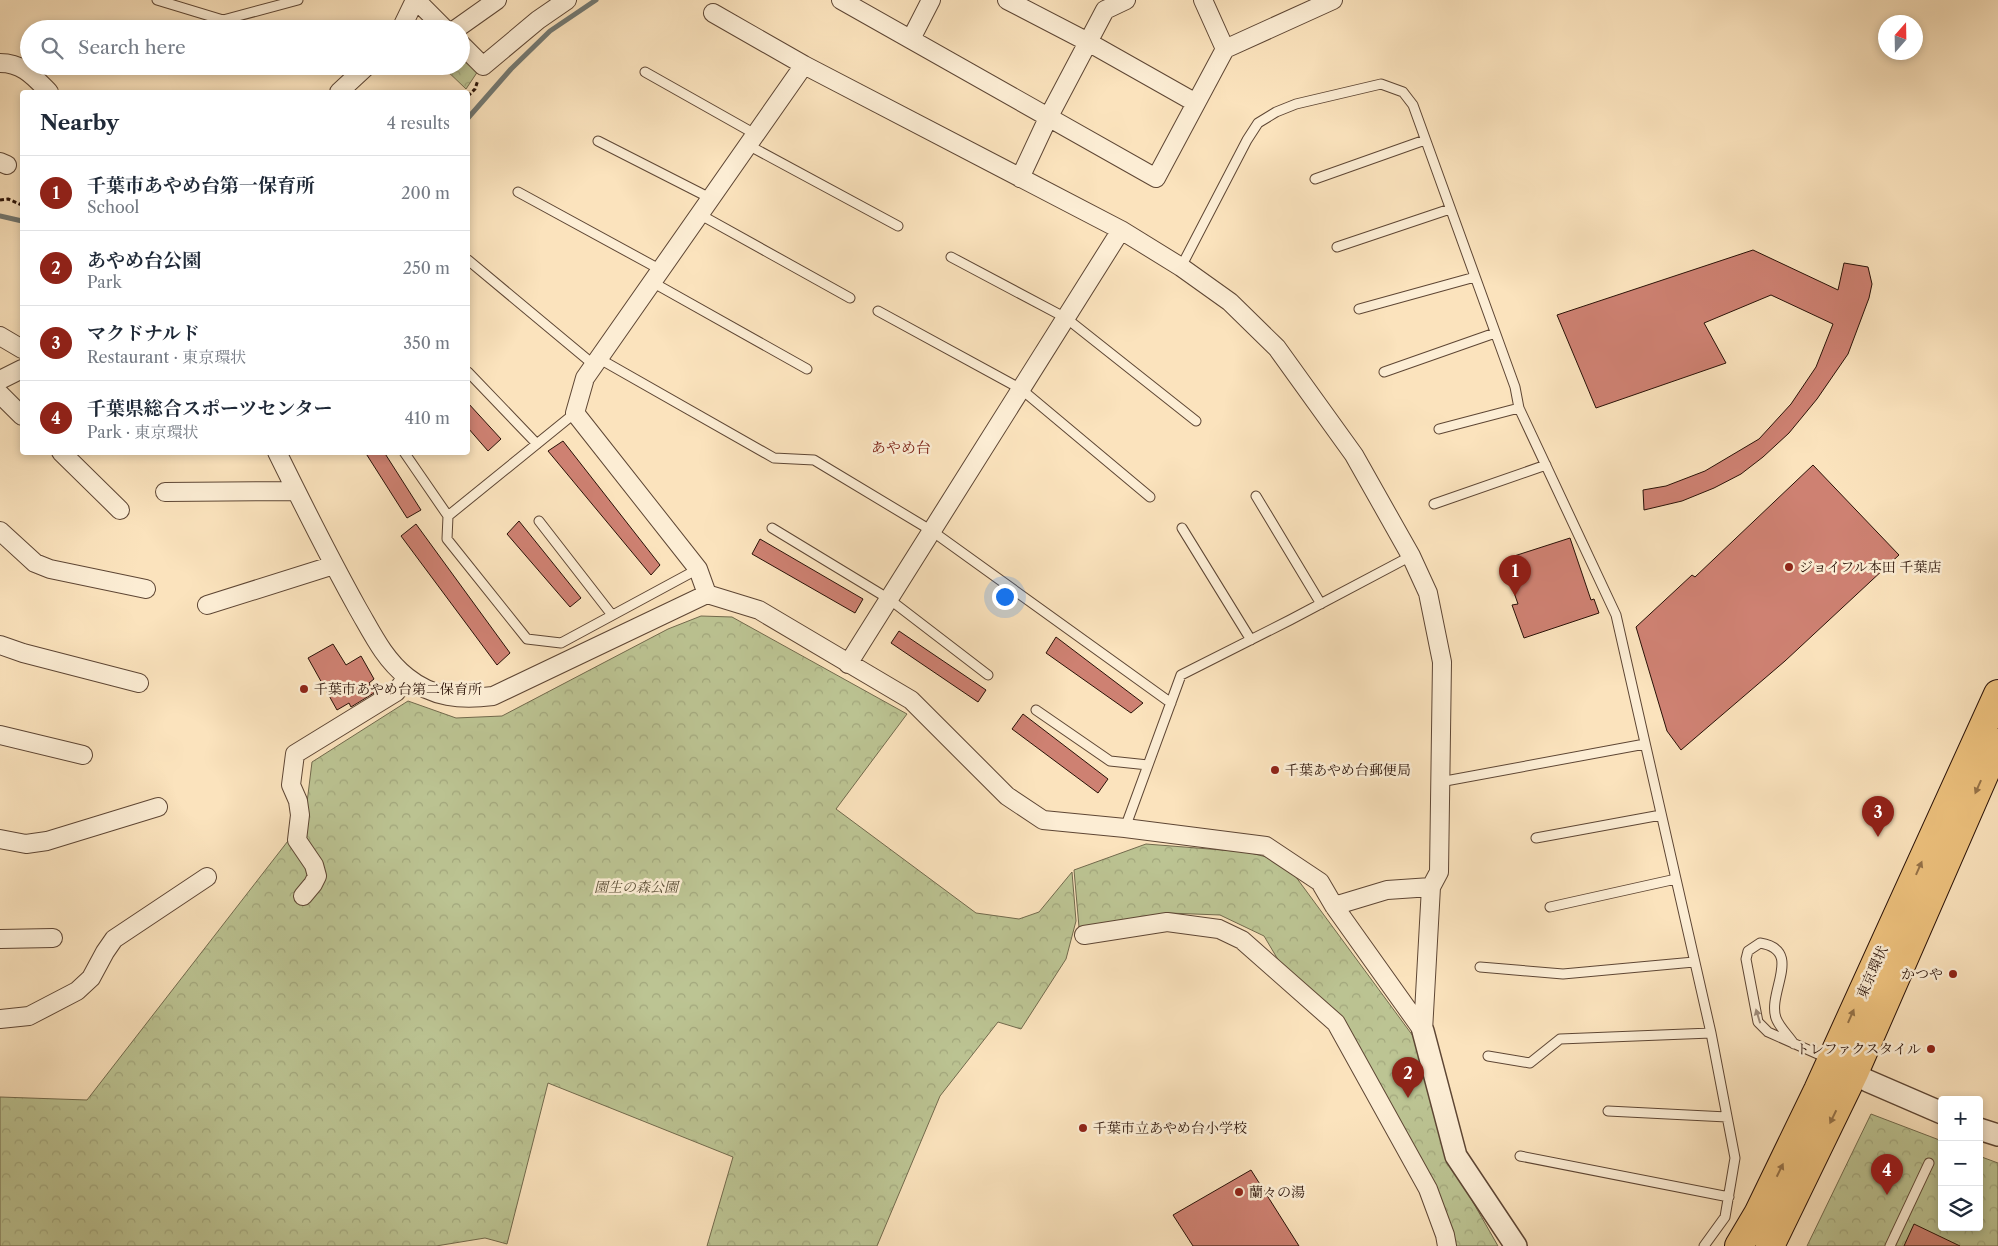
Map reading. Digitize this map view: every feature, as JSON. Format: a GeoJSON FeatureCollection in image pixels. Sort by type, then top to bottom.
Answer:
{"type":"FeatureCollection","features":[{"type":"Feature","properties":{"kind":"highway","name":"東京環状"},"geometry":{"type":"LineString","coordinates":[[1770,1246],[1998,694]]}},
{"type":"Feature","properties":{"kind":"highway","name":"東京環状"},"geometry":{"type":"LineString","coordinates":[[1739,1246],[1843,1067],[1998,743]]}},
{"type":"Feature","properties":{"kind":"street"},"geometry":{"type":"LineString","coordinates":[[406,20],[416,0],[436,20]]}},
{"type":"Feature","properties":{"kind":"street"},"geometry":{"type":"LineString","coordinates":[[469,20],[497,0]]}},
{"type":"Feature","properties":{"kind":"street"},"geometry":{"type":"LineString","coordinates":[[470,53],[483,66],[538,20],[567,0]]}},
{"type":"Feature","properties":{"kind":"street"},"geometry":{"type":"LineString","coordinates":[[841,0],[1156,178],[1225,49],[1333,0]]}},
{"type":"Feature","properties":{"kind":"street"},"geometry":{"type":"LineString","coordinates":[[911,39],[931,0]]}},
{"type":"Feature","properties":{"kind":"street"},"geometry":{"type":"LineString","coordinates":[[1007,0],[1088,42],[1196,103]]}},
{"type":"Feature","properties":{"kind":"street"},"geometry":{"type":"LineString","coordinates":[[1020,178],[1048,118],[1088,42],[1103,5],[1126,0]]}},
{"type":"Feature","properties":{"kind":"street"},"geometry":{"type":"LineString","coordinates":[[1203,0],[1225,49]]}},
{"type":"Feature","properties":{"kind":"street"},"geometry":{"type":"LineString","coordinates":[[713,13],[804,65],[1121,230],[1181,267],[1230,302],[1277,348],[1354,456],[1412,556],[1428,593],[1442,662],[1439,872],[1431,887],[1423,1031],[1456,1156],[1516,1246]]}},
{"type":"Feature","properties":{"kind":"street"},"geometry":{"type":"LineString","coordinates":[[0,62],[13,63],[20,66]]}},
{"type":"Feature","properties":{"kind":"street"},"geometry":{"type":"LineString","coordinates":[[707,594],[698,569],[575,413],[584,378],[804,65]]}},
{"type":"Feature","properties":{"kind":"street"},"geometry":{"type":"LineString","coordinates":[[32,75],[47,90]]}},
{"type":"Feature","properties":{"kind":"street"},"geometry":{"type":"LineString","coordinates":[[341,90],[357,75]]}},
{"type":"Feature","properties":{"kind":"street"},"geometry":{"type":"LineString","coordinates":[[848,664],[1121,230]]}},
{"type":"Feature","properties":{"kind":"street"},"geometry":{"type":"LineString","coordinates":[[0,336],[20,349]]}},
{"type":"Feature","properties":{"kind":"street"},"geometry":{"type":"LineString","coordinates":[[0,380],[20,370]]}},
{"type":"Feature","properties":{"kind":"street"},"geometry":{"type":"LineString","coordinates":[[0,394],[20,414]]}},
{"type":"Feature","properties":{"kind":"street"},"geometry":{"type":"LineString","coordinates":[[64,455],[120,510]]}},
{"type":"Feature","properties":{"kind":"street"},"geometry":{"type":"LineString","coordinates":[[278,455],[334,565],[380,647],[391,662],[407,677],[428,690],[448,697],[471,699],[493,696],[707,594],[759,610],[911,700],[1006,796],[1043,820],[1125,828],[1266,846],[1320,882],[1334,906],[1423,1031]]}},
{"type":"Feature","properties":{"kind":"street"},"geometry":{"type":"LineString","coordinates":[[165,492],[296,491]]}},
{"type":"Feature","properties":{"kind":"street"},"geometry":{"type":"LineString","coordinates":[[0,532],[35,563],[50,569],[146,589]]}},
{"type":"Feature","properties":{"kind":"street"},"geometry":{"type":"LineString","coordinates":[[206,606],[334,565]]}},
{"type":"Feature","properties":{"kind":"street"},"geometry":{"type":"LineString","coordinates":[[0,645],[23,653],[139,683]]}},
{"type":"Feature","properties":{"kind":"street"},"geometry":{"type":"LineString","coordinates":[[303,896],[313,884],[316,876],[314,865],[297,840],[299,808],[291,785],[295,754],[396,692],[407,677]]}},
{"type":"Feature","properties":{"kind":"street"},"geometry":{"type":"LineString","coordinates":[[0,735],[83,755]]}},
{"type":"Feature","properties":{"kind":"street"},"geometry":{"type":"LineString","coordinates":[[0,839],[26,844],[47,841],[158,807]]}},
{"type":"Feature","properties":{"kind":"street"},"geometry":{"type":"LineString","coordinates":[[0,1019],[29,1016],[77,991],[91,978],[114,939],[207,877]]}},
{"type":"Feature","properties":{"kind":"street"},"geometry":{"type":"LineString","coordinates":[[1334,906],[1388,890],[1431,887]]}},
{"type":"Feature","properties":{"kind":"street"},"geometry":{"type":"LineString","coordinates":[[1084,935],[1167,922],[1219,929],[1242,940],[1336,1023],[1428,1189],[1445,1235],[1447,1246]]}},
{"type":"Feature","properties":{"kind":"street"},"geometry":{"type":"LineString","coordinates":[[0,938],[53,938]]}},
{"type":"Feature","properties":{"kind":"street"},"geometry":{"type":"LineString","coordinates":[[1843,1067],[1938,1111]]}},
{"type":"Feature","properties":{"kind":"street"},"geometry":{"type":"LineString","coordinates":[[1983,1130],[1998,1135]]}},
{"type":"Feature","properties":{"kind":"lane"},"geometry":{"type":"LineString","coordinates":[[157,0],[223,20],[298,0]]}},
{"type":"Feature","properties":{"kind":"lane"},"geometry":{"type":"LineString","coordinates":[[645,72],[752,139],[898,226]]}},
{"type":"Feature","properties":{"kind":"lane"},"geometry":{"type":"LineString","coordinates":[[1181,267],[1247,140],[1258,123],[1276,112],[1296,104],[1381,84],[1403,92],[1413,106],[1515,387],[1519,408],[1616,615],[1711,1033],[1735,1158],[1725,1217],[1704,1246]]}},
{"type":"Feature","properties":{"kind":"lane"},"geometry":{"type":"LineString","coordinates":[[1315,179],[1425,140]]}},
{"type":"Feature","properties":{"kind":"lane"},"geometry":{"type":"LineString","coordinates":[[598,141],[710,198]]}},
{"type":"Feature","properties":{"kind":"lane"},"geometry":{"type":"LineString","coordinates":[[518,192],[807,369]]}},
{"type":"Feature","properties":{"kind":"lane"},"geometry":{"type":"LineString","coordinates":[[1337,247],[1450,208]]}},
{"type":"Feature","properties":{"kind":"lane"},"geometry":{"type":"LineString","coordinates":[[699,214],[850,298]]}},
{"type":"Feature","properties":{"kind":"lane"},"geometry":{"type":"LineString","coordinates":[[951,257],[1066,318],[1196,421]]}},
{"type":"Feature","properties":{"kind":"lane"},"geometry":{"type":"LineString","coordinates":[[470,262],[596,362],[774,458],[814,460],[932,531],[1171,703]]}},
{"type":"Feature","properties":{"kind":"lane"},"geometry":{"type":"LineString","coordinates":[[1359,309],[1475,277]]}},
{"type":"Feature","properties":{"kind":"lane"},"geometry":{"type":"LineString","coordinates":[[878,311],[1022,389],[1150,498]]}},
{"type":"Feature","properties":{"kind":"lane"},"geometry":{"type":"LineString","coordinates":[[1384,372],[1495,334]]}},
{"type":"Feature","properties":{"kind":"lane"},"geometry":{"type":"LineString","coordinates":[[470,374],[537,444]]}},
{"type":"Feature","properties":{"kind":"lane"},"geometry":{"type":"LineString","coordinates":[[1439,429],[1519,408]]}},
{"type":"Feature","properties":{"kind":"lane"},"geometry":{"type":"LineString","coordinates":[[448,516],[575,413]]}},
{"type":"Feature","properties":{"kind":"lane"},"geometry":{"type":"LineString","coordinates":[[406,455],[448,516],[447,539],[528,639],[561,643],[698,569]]}},
{"type":"Feature","properties":{"kind":"lane"},"geometry":{"type":"LineString","coordinates":[[1434,504],[1546,465]]}},
{"type":"Feature","properties":{"kind":"lane"},"geometry":{"type":"LineString","coordinates":[[1256,496],[1321,604]]}},
{"type":"Feature","properties":{"kind":"lane"},"geometry":{"type":"LineString","coordinates":[[538,521],[612,615]]}},
{"type":"Feature","properties":{"kind":"lane"},"geometry":{"type":"LineString","coordinates":[[772,528],[889,599],[988,675]]}},
{"type":"Feature","properties":{"kind":"lane"},"geometry":{"type":"LineString","coordinates":[[1182,528],[1251,640]]}},
{"type":"Feature","properties":{"kind":"lane"},"geometry":{"type":"LineString","coordinates":[[1125,828],[1181,675],[1412,556]]}},
{"type":"Feature","properties":{"kind":"lane"},"geometry":{"type":"LineString","coordinates":[[1036,710],[1110,761],[1148,765]]}},
{"type":"Feature","properties":{"kind":"lane"},"geometry":{"type":"LineString","coordinates":[[1440,782],[1645,744]]}},
{"type":"Feature","properties":{"kind":"lane"},"geometry":{"type":"LineString","coordinates":[[1536,838],[1661,815]]}},
{"type":"Feature","properties":{"kind":"lane"},"geometry":{"type":"LineString","coordinates":[[1550,907],[1676,879]]}},
{"type":"Feature","properties":{"kind":"lane"},"geometry":{"type":"LineString","coordinates":[[1794,1044],[1776,1020],[1774,1008],[1775,996],[1781,979],[1782,963],[1780,953],[1770,944],[1760,943],[1748,951],[1746,959],[1758,1022],[1768,1032],[1843,1067]]}},
{"type":"Feature","properties":{"kind":"lane"},"geometry":{"type":"LineString","coordinates":[[1480,966],[1563,974],[1694,962]]}},
{"type":"Feature","properties":{"kind":"lane"},"geometry":{"type":"LineString","coordinates":[[1488,1056],[1530,1063],[1560,1039],[1711,1033]]}},
{"type":"Feature","properties":{"kind":"lane"},"geometry":{"type":"LineString","coordinates":[[1608,1111],[1727,1117]]}},
{"type":"Feature","properties":{"kind":"lane"},"geometry":{"type":"LineString","coordinates":[[1520,1156],[1729,1197]]}},
{"type":"Feature","properties":{"kind":"lane"},"geometry":{"type":"LineString","coordinates":[[1890,1246],[1930,1163]]}},
{"type":"Feature","properties":{"kind":"path"},"geometry":{"type":"LineString","coordinates":[[0,200],[8,199],[20,204]]}},
{"type":"Feature","properties":{"kind":"green space"},"geometry":{"type":"Polygon","coordinates":[[[470,63],[478,71],[466,89],[451,75],[470,75],[470,63]]]}},
{"type":"Feature","properties":{"kind":"green space","name":"園生の森公園"},"geometry":{"type":"Polygon","coordinates":[[[701,616],[732,617],[907,714],[836,809],[976,913],[1019,919],[1039,912],[1072,872],[1076,921],[1066,959],[1021,1029],[998,1022],[940,1096],[877,1246],[707,1246],[733,1157],[548,1083],[507,1244],[485,1238],[436,1246],[0,1246],[0,1097],[87,1100],[305,819],[312,762],[408,701],[456,718],[502,716],[668,629],[701,616]]]}},
{"type":"Feature","properties":{"kind":"green space"},"geometry":{"type":"Polygon","coordinates":[[[1146,844],[1247,852],[1274,859],[1293,873],[1413,1036],[1449,1160],[1498,1246],[1454,1246],[1343,1022],[1280,963],[1264,936],[1220,915],[1168,913],[1079,927],[1074,870],[1146,844]]]}},
{"type":"Feature","properties":{"kind":"green space"},"geometry":{"type":"Polygon","coordinates":[[[1871,1114],[1938,1139],[1938,1231],[1983,1231],[1983,1157],[1998,1163],[1998,1246],[1807,1246],[1871,1114]]]}},
{"type":"Feature","properties":{"kind":"building"},"geometry":{"type":"Polygon","coordinates":[[[1753,250],[1838,290],[1844,263],[1868,267],[1872,284],[1869,298],[1848,354],[1817,399],[1789,433],[1741,474],[1682,501],[1644,510],[1643,490],[1666,486],[1705,471],[1759,439],[1791,404],[1816,367],[1833,324],[1771,295],[1704,323],[1726,363],[1596,408],[1557,315],[1753,250]]]}},
{"type":"Feature","properties":{"kind":"building"},"geometry":{"type":"Polygon","coordinates":[[[470,405],[501,439],[488,451],[470,430],[470,405]]]}},
{"type":"Feature","properties":{"kind":"building"},"geometry":{"type":"Polygon","coordinates":[[[563,441],[660,565],[651,575],[548,451],[563,441]]]}},
{"type":"Feature","properties":{"kind":"building"},"geometry":{"type":"Polygon","coordinates":[[[367,455],[386,455],[421,510],[407,518],[367,455]]]}},
{"type":"Feature","properties":{"kind":"building"},"geometry":{"type":"Polygon","coordinates":[[[1813,465],[1899,555],[1785,661],[1681,750],[1667,731],[1636,627],[1692,575],[1695,577],[1813,465]]]}},
{"type":"Feature","properties":{"kind":"building"},"geometry":{"type":"Polygon","coordinates":[[[519,521],[581,598],[570,607],[507,534],[519,521]]]}},
{"type":"Feature","properties":{"kind":"building"},"geometry":{"type":"Polygon","coordinates":[[[416,524],[510,653],[497,665],[401,536],[416,524]]]}},
{"type":"Feature","properties":{"kind":"building"},"geometry":{"type":"Polygon","coordinates":[[[1570,538],[1591,600],[1594,599],[1599,613],[1524,638],[1512,605],[1518,604],[1511,584],[1516,582],[1508,558],[1570,538]]]}},
{"type":"Feature","properties":{"kind":"building"},"geometry":{"type":"Polygon","coordinates":[[[760,539],[863,599],[855,613],[752,554],[760,539]]]}},
{"type":"Feature","properties":{"kind":"building"},"geometry":{"type":"Polygon","coordinates":[[[899,631],[986,690],[978,702],[891,643],[899,631]]]}},
{"type":"Feature","properties":{"kind":"building"},"geometry":{"type":"Polygon","coordinates":[[[1056,637],[1143,703],[1131,713],[1046,653],[1056,637]]]}},
{"type":"Feature","properties":{"kind":"building"},"geometry":{"type":"Polygon","coordinates":[[[333,644],[346,665],[361,656],[374,679],[369,683],[374,693],[351,707],[349,703],[337,710],[308,658],[333,644]]]}},
{"type":"Feature","properties":{"kind":"building"},"geometry":{"type":"Polygon","coordinates":[[[1023,714],[1108,779],[1098,793],[1012,729],[1023,714]]]}},
{"type":"Feature","properties":{"kind":"building","name":"蘭々の湯"},"geometry":{"type":"Polygon","coordinates":[[[1251,1170],[1299,1246],[1193,1246],[1173,1215],[1251,1170]]]}},
{"type":"Feature","properties":{"kind":"building"},"geometry":{"type":"Polygon","coordinates":[[[1914,1224],[1960,1246],[1904,1246],[1914,1224]]]}},
{"type":"Feature","properties":{"kind":"waterway"},"geometry":{"type":"LineString","coordinates":[[470,116],[511,69],[550,31],[596,0]]}},
{"type":"Feature","properties":{"kind":"waterway"},"geometry":{"type":"LineString","coordinates":[[0,216],[20,221]]}},
{"type":"Feature","properties":{"kind":"place","name":"ジョイフル本田 千葉店"},"geometry":{"type":"Point","coordinates":[1789,567]}},
{"type":"Feature","properties":{"kind":"place","name":"千葉市あやめ台第一保育所"},"geometry":{"type":"Point","coordinates":[1515,596]}},
{"type":"Feature","properties":{"kind":"place","name":"千葉市あやめ台第二保育所"},"geometry":{"type":"Point","coordinates":[304,689]}},
{"type":"Feature","properties":{"kind":"place","name":"千葉あやめ台郵便局"},"geometry":{"type":"Point","coordinates":[1275,770]}},
{"type":"Feature","properties":{"kind":"place","name":"マクドナルド"},"geometry":{"type":"Point","coordinates":[1878,837]}},
{"type":"Feature","properties":{"kind":"place","name":"かつや"},"geometry":{"type":"Point","coordinates":[1953,974]}},
{"type":"Feature","properties":{"kind":"place","name":"トレファクスタイル"},"geometry":{"type":"Point","coordinates":[1931,1049]}},
{"type":"Feature","properties":{"kind":"place","name":"あやめ台公園"},"geometry":{"type":"Point","coordinates":[1408,1098]}},
{"type":"Feature","properties":{"kind":"place","name":"千葉市立あやめ台小学校"},"geometry":{"type":"Point","coordinates":[1083,1128]}},
{"type":"Feature","properties":{"kind":"place","name":"蘭々の湯"},"geometry":{"type":"Point","coordinates":[1239,1192]}},
{"type":"Feature","properties":{"kind":"place","name":"千葉県総合スポーツセンター"},"geometry":{"type":"Point","coordinates":[1887,1195]}},
{"type":"Feature","properties":{"kind":"district","name":"あやめ台"},"geometry":{"type":"Point","coordinates":[901,448]}}]}
